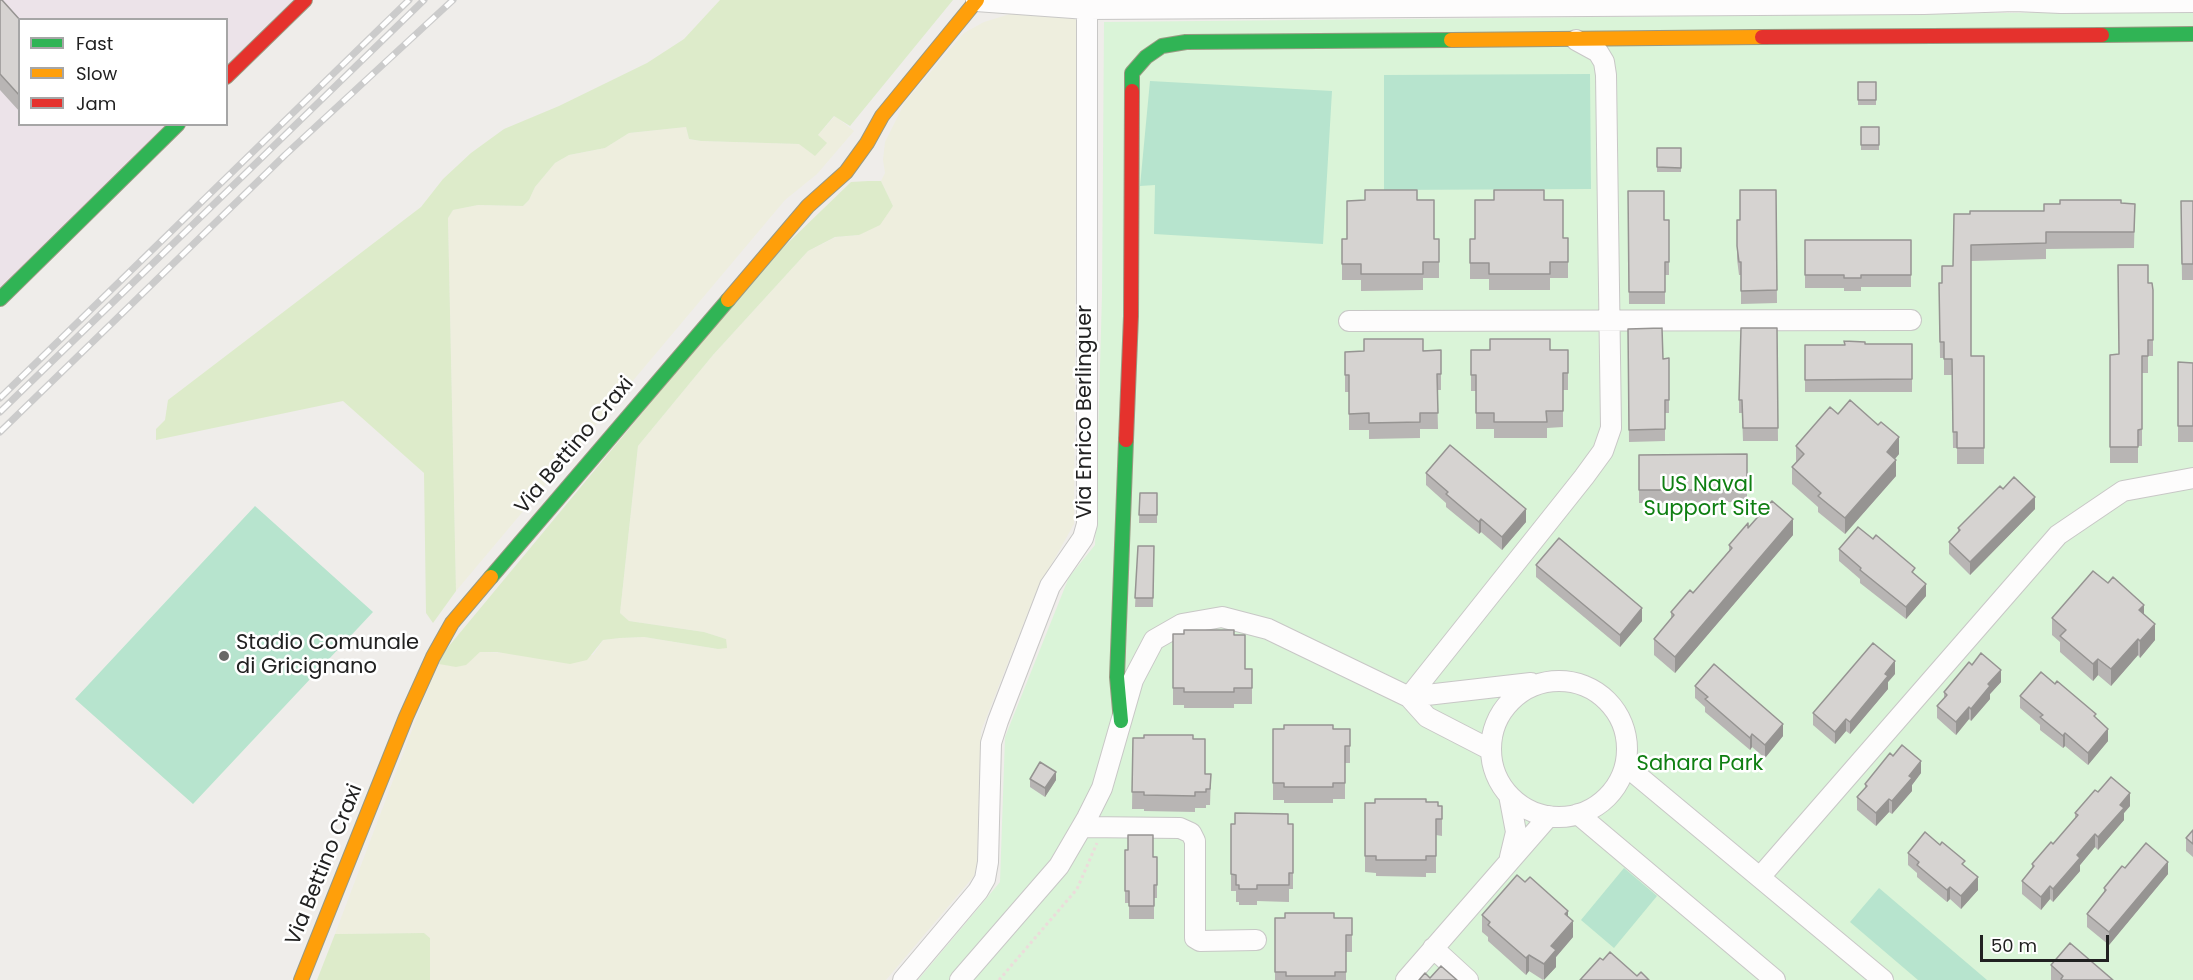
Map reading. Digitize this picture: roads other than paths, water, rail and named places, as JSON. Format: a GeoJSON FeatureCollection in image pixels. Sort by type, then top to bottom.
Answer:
{"type":"FeatureCollection","features":[{"type":"Feature","properties":{"kind":"street"},"geometry":{"type":"LineString","coordinates":[[228,75],[305,0]]}},
{"type":"Feature","properties":{"kind":"street"},"geometry":{"type":"LineString","coordinates":[[977,0],[1087,9],[1532,3],[2193,2]]}},
{"type":"Feature","properties":{"kind":"street","name":"Via Bettino Craxi"},"geometry":{"type":"LineString","coordinates":[[302,980],[406,717],[433,657],[452,623],[808,206],[846,172],[867,143],[882,116],[977,0]]}},
{"type":"Feature","properties":{"kind":"street","name":"Via Enrico Berlinguer"},"geometry":{"type":"LineString","coordinates":[[903,980],[978,891],[985,879],[988,862],[991,743],[1050,586],[1083,538],[1087,524],[1087,9]]}},
{"type":"Feature","properties":{"kind":"street"},"geometry":{"type":"LineString","coordinates":[[1121,720],[1117,677],[1131,316],[1132,73],[1146,57],[1162,46],[1186,42],[2193,34]]}},
{"type":"Feature","properties":{"kind":"street"},"geometry":{"type":"LineString","coordinates":[[1606,75],[1617,55],[1644,37]]}},
{"type":"Feature","properties":{"kind":"street"},"geometry":{"type":"LineString","coordinates":[[1409,697],[1584,477],[1603,451],[1611,428],[1606,75],[1604,62],[1598,51],[1570,38]]}},
{"type":"Feature","properties":{"kind":"street"},"geometry":{"type":"LineString","coordinates":[[0,299],[176,126]]}},
{"type":"Feature","properties":{"kind":"street"},"geometry":{"type":"LineString","coordinates":[[1349,321],[1911,321]]}},
{"type":"Feature","properties":{"kind":"street"},"geometry":{"type":"LineString","coordinates":[[1760,877],[2058,536],[2123,491],[2193,478]]}},
{"type":"Feature","properties":{"kind":"street"},"geometry":{"type":"LineString","coordinates":[[960,980],[1059,867],[1102,788],[1133,680],[1154,640],[1182,624],[1222,617],[1268,628],[1409,697],[1427,717],[1491,750]]}},
{"type":"Feature","properties":{"kind":"street"},"geometry":{"type":"LineString","coordinates":[[1409,697],[1551,681],[1574,681],[1594,689],[1611,704],[1623,722],[1628,744],[1626,766],[1616,788],[1600,804],[1578,814],[1549,816],[1527,809],[1509,795],[1499,782],[1493,766],[1491,750],[1494,730],[1502,712],[1515,696],[1532,686],[1551,681]]}},
{"type":"Feature","properties":{"kind":"street"},"geometry":{"type":"LineString","coordinates":[[1626,766],[1883,980]]}},
{"type":"Feature","properties":{"kind":"street"},"geometry":{"type":"LineString","coordinates":[[1508,862],[1516,832],[1509,795]]}},
{"type":"Feature","properties":{"kind":"street"},"geometry":{"type":"LineString","coordinates":[[1578,814],[1775,980]]}},
{"type":"Feature","properties":{"kind":"street"},"geometry":{"type":"LineString","coordinates":[[1406,980],[1549,816]]}},
{"type":"Feature","properties":{"kind":"street"},"geometry":{"type":"LineString","coordinates":[[1082,827],[1180,828],[1191,833],[1195,841],[1195,938],[1200,941],[1256,940]]}},
{"type":"Feature","properties":{"kind":"street"},"geometry":{"type":"LineString","coordinates":[[1433,948],[1468,980]]}},
{"type":"Feature","properties":{"kind":"railway"},"geometry":{"type":"LineString","coordinates":[[0,398],[409,0]]}},
{"type":"Feature","properties":{"kind":"railway"},"geometry":{"type":"LineString","coordinates":[[0,412],[424,0]]}},
{"type":"Feature","properties":{"kind":"railway"},"geometry":{"type":"LineString","coordinates":[[0,432],[285,155],[453,0]]}},
{"type":"Feature","properties":{"kind":"place","name":"Stadio Comunale di Gricignano"},"geometry":{"type":"Point","coordinates":[224,656]}},
{"type":"Feature","properties":{"kind":"park label","name":"US Naval Support Site"},"geometry":{"type":"Point","coordinates":[1707,498]}},
{"type":"Feature","properties":{"kind":"park label","name":"Sahara Park"},"geometry":{"type":"Point","coordinates":[1700,765]}}]}
